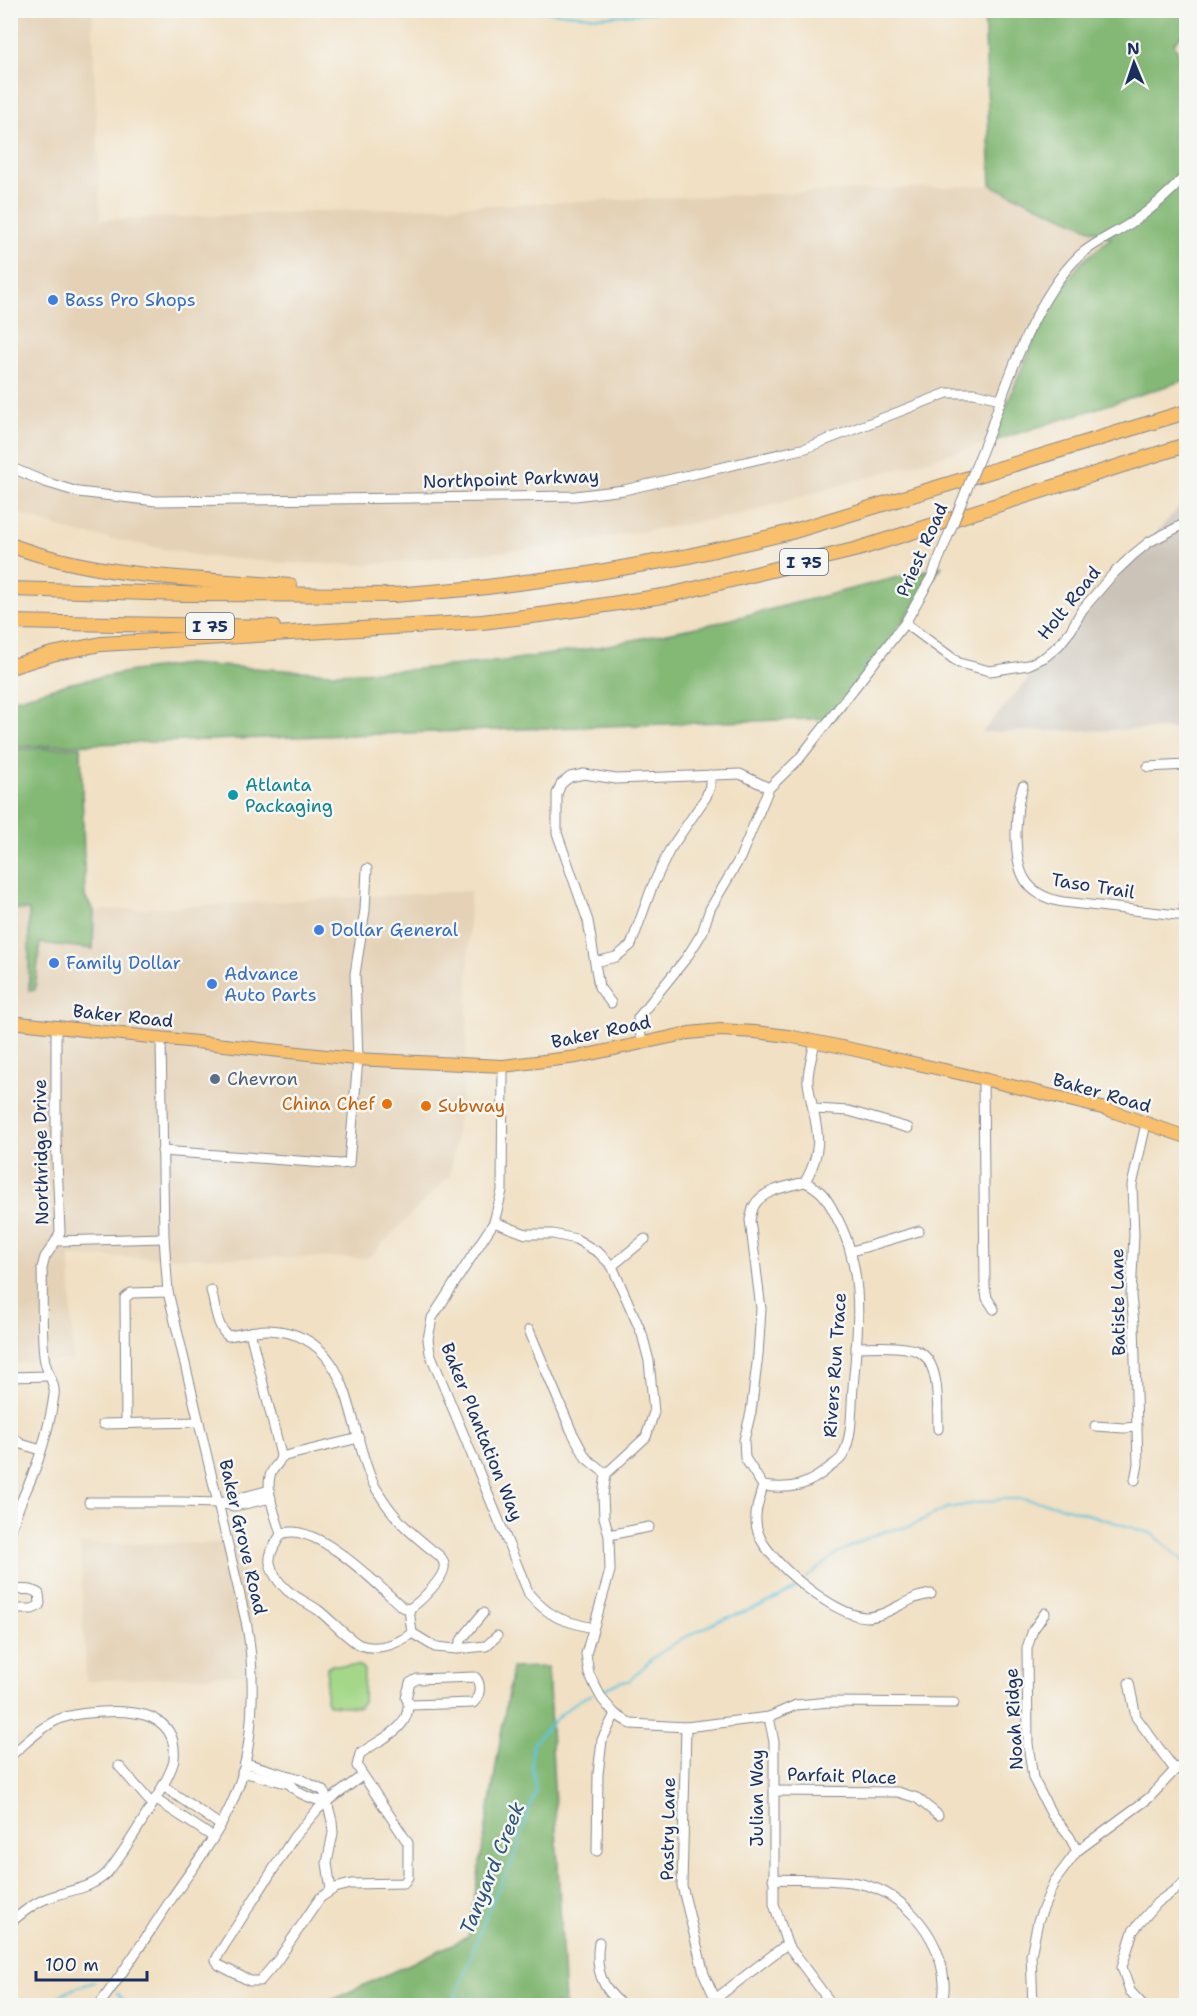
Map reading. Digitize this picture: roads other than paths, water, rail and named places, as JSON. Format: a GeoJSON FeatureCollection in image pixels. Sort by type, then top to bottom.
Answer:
{"type":"FeatureCollection","features":[{"type":"Feature","properties":{"kind":"highway","name":"I 75"},"geometry":{"type":"LineString","coordinates":[[10,589],[185,594],[394,595],[479,588],[588,574],[734,546],[859,513],[1186,412]]}},
{"type":"Feature","properties":{"kind":"highway","name":"I 75"},"geometry":{"type":"LineString","coordinates":[[10,622],[410,627],[548,615],[669,595],[858,549],[1186,445]]}},
{"type":"Feature","properties":{"kind":"highway"},"geometry":{"type":"LineString","coordinates":[[10,545],[58,561],[108,570],[394,595]]}},
{"type":"Feature","properties":{"kind":"highway"},"geometry":{"type":"LineString","coordinates":[[10,667],[76,648],[125,642],[410,627]]}},
{"type":"Feature","properties":{"kind":"main road","name":"Baker Road"},"geometry":{"type":"LineString","coordinates":[[10,1022],[358,1059],[503,1066],[577,1057],[689,1033],[720,1030],[788,1036],[1103,1108],[1186,1137]]}},
{"type":"Feature","properties":{"kind":"street","name":"Priest Road"},"geometry":{"type":"LineString","coordinates":[[642,1042],[638,1018],[687,957],[702,933],[710,909],[740,858],[769,788],[799,759],[905,623],[932,576],[1001,399],[1029,332],[1046,300],[1066,270],[1092,246],[1131,223],[1155,205],[1186,175]]}},
{"type":"Feature","properties":{"kind":"street","name":"Northpoint Parkway"},"geometry":{"type":"LineString","coordinates":[[10,466],[45,483],[78,492],[156,501],[575,496],[624,490],[825,443],[946,393],[974,393],[1001,399]]}},
{"type":"Feature","properties":{"kind":"street","name":"Holt Road"},"geometry":{"type":"LineString","coordinates":[[905,623],[959,663],[990,671],[1028,665],[1045,657],[1059,645],[1082,610],[1132,555],[1149,542],[1186,523]]}},
{"type":"Feature","properties":{"kind":"street"},"geometry":{"type":"LineString","coordinates":[[1148,767],[1186,765]]}},
{"type":"Feature","properties":{"kind":"street"},"geometry":{"type":"LineString","coordinates":[[610,1003],[599,987],[588,921],[556,833],[557,794],[561,784],[570,777],[584,774],[616,779],[740,774],[769,788]]}},
{"type":"Feature","properties":{"kind":"street"},"geometry":{"type":"LineString","coordinates":[[595,962],[616,957],[632,945],[652,887],[669,851],[706,797],[710,786],[710,775]]}},
{"type":"Feature","properties":{"kind":"street","name":"Taso Trail"},"geometry":{"type":"LineString","coordinates":[[1023,786],[1017,812],[1017,861],[1022,876],[1036,891],[1053,900],[1063,902],[1185,916]]}},
{"type":"Feature","properties":{"kind":"street"},"geometry":{"type":"LineString","coordinates":[[162,1151],[340,1164],[349,1162],[358,1059],[355,974],[365,910],[368,869]]}},
{"type":"Feature","properties":{"kind":"street"},"geometry":{"type":"LineString","coordinates":[[1185,916],[1186,890]]}},
{"type":"Feature","properties":{"kind":"street","name":"Northridge Drive"},"geometry":{"type":"LineString","coordinates":[[56,1026],[56,1138],[60,1232],[56,1241],[164,1238]]}},
{"type":"Feature","properties":{"kind":"street","name":"Baker Grove Road"},"geometry":{"type":"LineString","coordinates":[[99,2006],[213,1836],[234,1797],[243,1768],[251,1693],[250,1645],[244,1608],[168,1292],[164,1238],[161,1038]]}},
{"type":"Feature","properties":{"kind":"street"},"geometry":{"type":"LineString","coordinates":[[815,1041],[808,1080],[819,1149],[815,1165],[805,1182],[776,1190],[761,1198],[754,1206],[750,1220],[761,1309],[752,1400],[744,1440],[745,1458],[763,1486],[754,1515],[758,1534],[767,1550],[826,1603],[848,1614],[866,1617],[890,1610],[914,1598],[931,1594]]}},
{"type":"Feature","properties":{"kind":"street","name":"Baker Plantation Way"},"geometry":{"type":"LineString","coordinates":[[503,1066],[502,1191],[494,1222],[432,1318],[428,1339],[430,1353],[529,1594],[543,1610],[566,1622],[592,1628]]}},
{"type":"Feature","properties":{"kind":"street"},"geometry":{"type":"LineString","coordinates":[[983,1079],[985,1287],[987,1298],[994,1309]]}},
{"type":"Feature","properties":{"kind":"street"},"geometry":{"type":"LineString","coordinates":[[814,1109],[849,1110],[908,1128]]}},
{"type":"Feature","properties":{"kind":"street","name":"Batiste Lane"},"geometry":{"type":"LineString","coordinates":[[1135,1480],[1138,1464],[1134,1324],[1131,1296],[1134,1235],[1132,1185],[1146,1124]]}},
{"type":"Feature","properties":{"kind":"street","name":"Rivers Run Trace"},"geometry":{"type":"LineString","coordinates":[[763,1486],[783,1489],[801,1485],[822,1474],[843,1457],[849,1437],[859,1302],[852,1251],[844,1230],[820,1189],[805,1182]]}},
{"type":"Feature","properties":{"kind":"street"},"geometry":{"type":"LineString","coordinates":[[494,1222],[526,1234],[553,1234],[576,1239],[599,1253],[612,1266],[642,1334],[649,1361],[654,1412],[646,1437],[606,1474],[603,1495],[604,1516],[609,1535],[610,1571],[586,1654],[589,1674],[602,1699],[615,1714],[631,1724],[686,1727],[769,1717],[796,1705],[830,1702],[954,1702]]}},
{"type":"Feature","properties":{"kind":"street"},"geometry":{"type":"LineString","coordinates":[[852,1251],[919,1231]]}},
{"type":"Feature","properties":{"kind":"street"},"geometry":{"type":"LineString","coordinates":[[612,1266],[645,1239]]}},
{"type":"Feature","properties":{"kind":"street"},"geometry":{"type":"LineString","coordinates":[[10,1535],[16,1513],[41,1450],[55,1392],[48,1376],[44,1355],[42,1268],[45,1257],[56,1241]]}},
{"type":"Feature","properties":{"kind":"street"},"geometry":{"type":"LineString","coordinates":[[211,1290],[219,1322],[228,1336],[268,1330],[295,1333],[316,1344],[325,1352],[335,1368],[343,1387],[371,1480],[391,1511],[414,1537],[440,1557],[444,1564],[443,1571],[433,1586],[409,1609]]}},
{"type":"Feature","properties":{"kind":"street"},"geometry":{"type":"LineString","coordinates":[[126,1423],[125,1298],[132,1293],[168,1292]]}},
{"type":"Feature","properties":{"kind":"street"},"geometry":{"type":"LineString","coordinates":[[529,1330],[571,1430],[586,1458],[606,1474]]}},
{"type":"Feature","properties":{"kind":"street"},"geometry":{"type":"LineString","coordinates":[[250,1332],[281,1457],[280,1462],[271,1472],[271,1494],[281,1534]]}},
{"type":"Feature","properties":{"kind":"street"},"geometry":{"type":"LineString","coordinates":[[856,1347],[903,1348],[921,1353],[929,1362],[936,1382],[938,1429]]}},
{"type":"Feature","properties":{"kind":"street"},"geometry":{"type":"LineString","coordinates":[[10,1377],[48,1376]]}},
{"type":"Feature","properties":{"kind":"street"},"geometry":{"type":"LineString","coordinates":[[103,1424],[199,1422]]}},
{"type":"Feature","properties":{"kind":"street"},"geometry":{"type":"LineString","coordinates":[[1095,1426],[1137,1427]]}},
{"type":"Feature","properties":{"kind":"street"},"geometry":{"type":"LineString","coordinates":[[10,1435],[21,1444],[41,1450]]}},
{"type":"Feature","properties":{"kind":"street"},"geometry":{"type":"LineString","coordinates":[[281,1457],[359,1438]]}},
{"type":"Feature","properties":{"kind":"street"},"geometry":{"type":"LineString","coordinates":[[89,1502],[218,1503],[271,1494]]}},
{"type":"Feature","properties":{"kind":"street"},"geometry":{"type":"LineString","coordinates":[[609,1535],[649,1527]]}},
{"type":"Feature","properties":{"kind":"street"},"geometry":{"type":"LineString","coordinates":[[409,1609],[402,1607],[340,1553],[323,1542],[301,1533],[287,1531],[281,1534],[269,1557],[273,1572],[287,1590],[331,1620],[354,1641],[372,1647],[385,1646],[406,1638],[412,1633]]}},
{"type":"Feature","properties":{"kind":"street"},"geometry":{"type":"LineString","coordinates":[[10,1590],[35,1591],[39,1594],[40,1603],[32,1609],[10,1609]]}},
{"type":"Feature","properties":{"kind":"street"},"geometry":{"type":"LineString","coordinates":[[409,1609],[412,1633]]}},
{"type":"Feature","properties":{"kind":"street"},"geometry":{"type":"LineString","coordinates":[[457,1649],[462,1639],[483,1613]]}},
{"type":"Feature","properties":{"kind":"street","name":"Noah Ridge"},"geometry":{"type":"LineString","coordinates":[[1044,1613],[1033,1630],[1027,1648],[1028,1744],[1033,1778],[1052,1815],[1069,1836],[1077,1851]]}},
{"type":"Feature","properties":{"kind":"street"},"geometry":{"type":"LineString","coordinates":[[412,1633],[435,1647],[457,1649],[486,1646],[497,1636]]}},
{"type":"Feature","properties":{"kind":"street"},"geometry":{"type":"LineString","coordinates":[[363,1775],[326,1802],[306,1822],[278,1861],[220,1952],[216,1960],[219,1965],[250,1981],[260,1981],[320,1898],[331,1890],[351,1884],[404,1883],[408,1877],[408,1843],[363,1775],[357,1766],[360,1754],[402,1726],[409,1713],[408,1703],[407,1690],[410,1683],[417,1678],[475,1677],[479,1681],[478,1700],[473,1703],[440,1705],[408,1703]]}},
{"type":"Feature","properties":{"kind":"street"},"geometry":{"type":"LineString","coordinates":[[1129,1683],[1136,1717],[1175,1770]]}},
{"type":"Feature","properties":{"kind":"street"},"geometry":{"type":"LineString","coordinates":[[10,1756],[56,1720],[69,1716],[112,1712],[140,1713],[159,1722],[166,1729],[172,1740],[174,1763],[163,1786],[104,1875],[90,1884],[39,1902],[10,1923]]}},
{"type":"Feature","properties":{"kind":"street"},"geometry":{"type":"LineString","coordinates":[[597,1851],[598,1774],[602,1740],[615,1714]]}},
{"type":"Feature","properties":{"kind":"street","name":"Julian Way"},"geometry":{"type":"LineString","coordinates":[[769,1717],[774,1742],[774,1904],[787,1944],[833,2006]]}},
{"type":"Feature","properties":{"kind":"street","name":"Pastry Lane"},"geometry":{"type":"LineString","coordinates":[[686,1727],[682,1886],[704,1974],[715,1998]]}},
{"type":"Feature","properties":{"kind":"street"},"geometry":{"type":"LineString","coordinates":[[1033,2006],[1032,1955],[1038,1921],[1054,1882],[1077,1851],[1149,1798],[1175,1770],[1186,1762]]}},
{"type":"Feature","properties":{"kind":"street"},"geometry":{"type":"LineString","coordinates":[[118,1766],[153,1802],[213,1836]]}},
{"type":"Feature","properties":{"kind":"street"},"geometry":{"type":"LineString","coordinates":[[243,1768],[299,1785],[326,1802]]}},
{"type":"Feature","properties":{"kind":"street"},"geometry":{"type":"LineString","coordinates":[[243,1768],[277,1772],[324,1791],[333,1833],[327,1863],[331,1890]]}},
{"type":"Feature","properties":{"kind":"street"},"geometry":{"type":"LineString","coordinates":[[163,1786],[220,1825]]}},
{"type":"Feature","properties":{"kind":"street","name":"Parfait Place"},"geometry":{"type":"LineString","coordinates":[[775,1791],[898,1792],[917,1798],[938,1815]]}},
{"type":"Feature","properties":{"kind":"street"},"geometry":{"type":"LineString","coordinates":[[773,1879],[852,1882],[878,1889],[901,1903],[924,1926],[936,1950],[944,1982],[942,2006]]}},
{"type":"Feature","properties":{"kind":"street"},"geometry":{"type":"LineString","coordinates":[[1144,2006],[1130,1991],[1122,1967],[1133,1932],[1157,1903],[1186,1882]]}},
{"type":"Feature","properties":{"kind":"street"},"geometry":{"type":"LineString","coordinates":[[599,1942],[596,1960],[603,1984],[624,2006]]}},
{"type":"Feature","properties":{"kind":"street"},"geometry":{"type":"LineString","coordinates":[[706,2006],[787,1944]]}},
{"type":"Feature","properties":{"kind":"waterway"},"geometry":{"type":"LineString","coordinates":[[528,10],[599,17],[682,10]]}},
{"type":"Feature","properties":{"kind":"waterway","name":"Tanyard Creek"},"geometry":{"type":"LineString","coordinates":[[806,1578],[836,1554],[865,1539],[886,1531],[908,1527],[947,1508],[1002,1499],[1024,1499],[1057,1505],[1153,1534],[1186,1563]]}},
{"type":"Feature","properties":{"kind":"waterway","name":"Tanyard Creek"},"geometry":{"type":"LineString","coordinates":[[604,1689],[622,1681],[629,1681],[653,1658],[681,1639],[721,1620],[763,1605],[796,1588]]}},
{"type":"Feature","properties":{"kind":"waterway","name":"Tanyard Creek"},"geometry":{"type":"LineString","coordinates":[[452,2006],[491,1904],[516,1854],[536,1791],[532,1767],[532,1745],[567,1709],[592,1694]]}},
{"type":"Feature","properties":{"kind":"waterway","name":"Tanyard Creek"},"geometry":{"type":"LineString","coordinates":[[44,2006],[67,1991],[94,1982]]}},
{"type":"Feature","properties":{"kind":"waterway","name":"Tanyard Creek"},"geometry":{"type":"LineString","coordinates":[[117,1993],[130,2006]]}},
{"type":"Feature","properties":{"kind":"place","name":"Bass Pro Shops"},"geometry":{"type":"Point","coordinates":[53,300]}},
{"type":"Feature","properties":{"kind":"place","name":"Atlanta Packaging"},"geometry":{"type":"Point","coordinates":[233,795]}},
{"type":"Feature","properties":{"kind":"place","name":"Dollar General"},"geometry":{"type":"Point","coordinates":[319,930]}},
{"type":"Feature","properties":{"kind":"place","name":"Family Dollar"},"geometry":{"type":"Point","coordinates":[54,963]}},
{"type":"Feature","properties":{"kind":"place","name":"Advance Auto Parts"},"geometry":{"type":"Point","coordinates":[212,984]}},
{"type":"Feature","properties":{"kind":"place","name":"Chevron"},"geometry":{"type":"Point","coordinates":[215,1079]}},
{"type":"Feature","properties":{"kind":"place","name":"China Chef"},"geometry":{"type":"Point","coordinates":[387,1104]}},
{"type":"Feature","properties":{"kind":"place","name":"Subway"},"geometry":{"type":"Point","coordinates":[426,1106]}}]}
